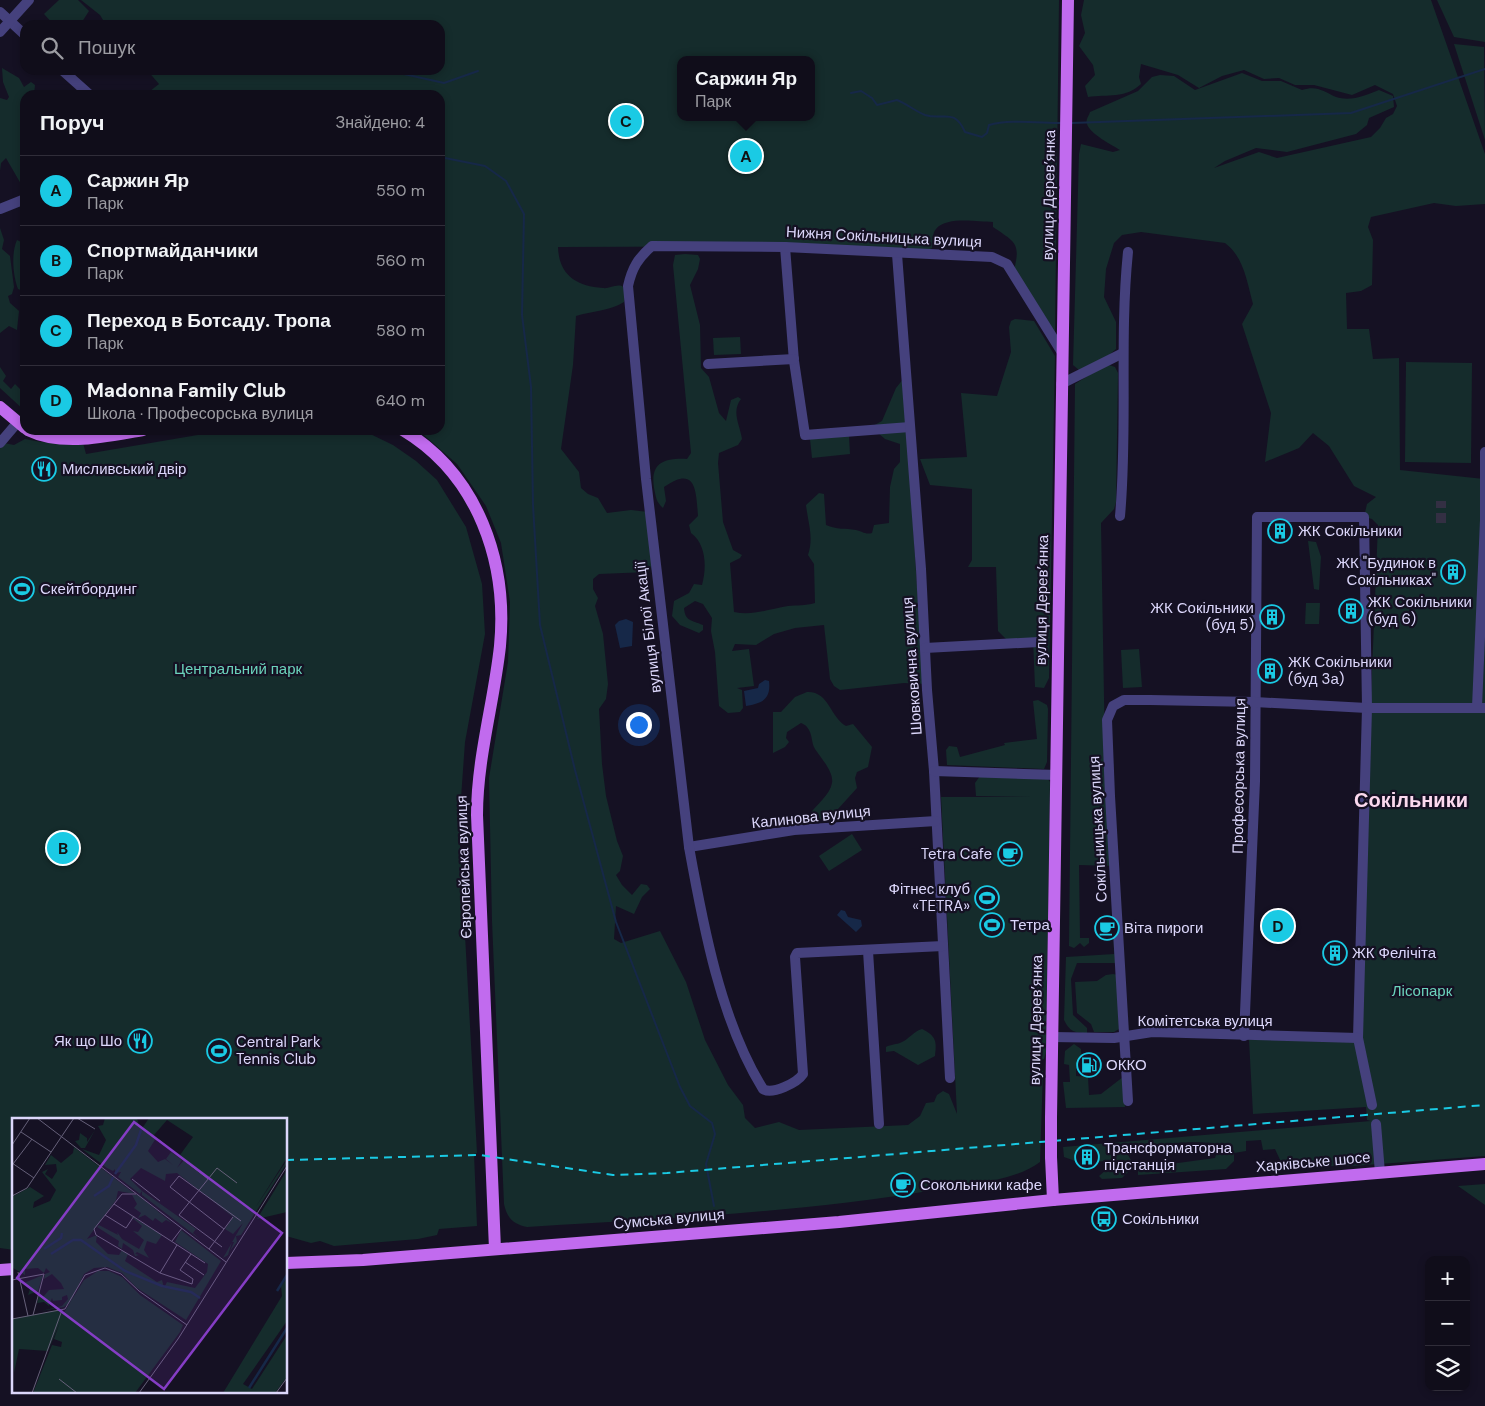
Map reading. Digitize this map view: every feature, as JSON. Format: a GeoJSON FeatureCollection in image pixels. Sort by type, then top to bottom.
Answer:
{"type":"FeatureCollection","features":[{"type":"Feature","properties":{"kind":"main road","name":"вулиця Дерев’янка"},"geometry":{"type":"LineString","coordinates":[[1053,1200],[1051,1157],[1052,1038],[1068,0]]}},
{"type":"Feature","properties":{"kind":"main road"},"geometry":{"type":"LineString","coordinates":[[0,407],[20,424]]}},
{"type":"Feature","properties":{"kind":"main road"},"geometry":{"type":"LineString","coordinates":[[43,435],[74,439],[116,435]]}},
{"type":"Feature","properties":{"kind":"main road","name":"Європейська вулиця"},"geometry":{"type":"LineString","coordinates":[[410,435],[435,453],[466,491],[487,532],[499,587],[500,647],[477,802],[495,1249]]}},
{"type":"Feature","properties":{"kind":"main road","name":"Харківське шосе"},"geometry":{"type":"LineString","coordinates":[[1053,1200],[1485,1164]]}},
{"type":"Feature","properties":{"kind":"main road","name":"Сумська вулиця"},"geometry":{"type":"LineString","coordinates":[[288,1263],[364,1260],[829,1223],[1053,1200]]}},
{"type":"Feature","properties":{"kind":"street"},"geometry":{"type":"LineString","coordinates":[[0,32],[29,0]]}},
{"type":"Feature","properties":{"kind":"street"},"geometry":{"type":"LineString","coordinates":[[0,12],[20,31]]}},
{"type":"Feature","properties":{"kind":"street"},"geometry":{"type":"LineString","coordinates":[[68,75],[84,90]]}},
{"type":"Feature","properties":{"kind":"street"},"geometry":{"type":"LineString","coordinates":[[0,209],[20,201]]}},
{"type":"Feature","properties":{"kind":"street","name":"Нижня Сокільницька вулиця"},"geometry":{"type":"LineString","coordinates":[[652,246],[784,247],[999,259],[1007,264],[1063,354]]}},
{"type":"Feature","properties":{"kind":"street","name":"вулиця Білої Акації"},"geometry":{"type":"LineString","coordinates":[[652,246],[640,256],[631,270],[628,286],[628,305],[689,848],[700,907],[729,1017],[765,1091],[770,1092],[796,1080],[802,1074],[795,957],[800,952],[868,951]]}},
{"type":"Feature","properties":{"kind":"street"},"geometry":{"type":"LineString","coordinates":[[784,247],[794,359],[805,435],[910,426]]}},
{"type":"Feature","properties":{"kind":"street"},"geometry":{"type":"LineString","coordinates":[[1120,516],[1123,354],[1128,252]]}},
{"type":"Feature","properties":{"kind":"street","name":"Шовковична вулиця"},"geometry":{"type":"LineString","coordinates":[[897,254],[934,771],[950,1078]]}},
{"type":"Feature","properties":{"kind":"street"},"geometry":{"type":"LineString","coordinates":[[1061,384],[1123,354]]}},
{"type":"Feature","properties":{"kind":"street"},"geometry":{"type":"LineString","coordinates":[[708,364],[794,359]]}},
{"type":"Feature","properties":{"kind":"street"},"geometry":{"type":"LineString","coordinates":[[0,443],[20,429]]}},
{"type":"Feature","properties":{"kind":"street"},"geometry":{"type":"LineString","coordinates":[[1255,702],[1367,708],[1481,707],[1485,452]]}},
{"type":"Feature","properties":{"kind":"street","name":"Професорська вулиця"},"geometry":{"type":"LineString","coordinates":[[1244,1036],[1253,870],[1257,517],[1364,517],[1367,708]]}},
{"type":"Feature","properties":{"kind":"street"},"geometry":{"type":"LineString","coordinates":[[925,648],[1039,642]]}},
{"type":"Feature","properties":{"kind":"street","name":"Сокільницька вулиця"},"geometry":{"type":"LineString","coordinates":[[1128,1101],[1107,720],[1113,706],[1124,700],[1255,702]]}},
{"type":"Feature","properties":{"kind":"street"},"geometry":{"type":"LineString","coordinates":[[1367,708],[1358,1038],[1372,1105]]}},
{"type":"Feature","properties":{"kind":"street"},"geometry":{"type":"LineString","coordinates":[[934,771],[1056,775]]}},
{"type":"Feature","properties":{"kind":"street","name":"Калинова вулиця"},"geometry":{"type":"LineString","coordinates":[[689,848],[794,830],[936,821]]}},
{"type":"Feature","properties":{"kind":"street"},"geometry":{"type":"LineString","coordinates":[[879,1124],[868,951],[943,946]]}},
{"type":"Feature","properties":{"kind":"street","name":"Комітетська вулиця"},"geometry":{"type":"LineString","coordinates":[[1052,1038],[1124,1037],[1152,1032],[1358,1038]]}},
{"type":"Feature","properties":{"kind":"street"},"geometry":{"type":"LineString","coordinates":[[1376,1124],[1380,1173]]}},
{"type":"Feature","properties":{"kind":"green space"},"geometry":{"type":"Polygon","coordinates":[[[59,0],[78,0],[89,11],[83,20],[49,20],[44,14],[59,0]]]}},
{"type":"Feature","properties":{"kind":"green space"},"geometry":{"type":"Polygon","coordinates":[[[81,0],[1059,0],[1055,336],[1014,270],[1017,254],[1014,244],[1007,236],[993,227],[993,222],[947,222],[936,229],[932,248],[926,251],[813,246],[558,247],[562,265],[566,272],[577,282],[603,288],[622,286],[626,290],[624,302],[619,305],[576,316],[573,365],[561,449],[579,472],[581,488],[588,494],[598,498],[607,513],[631,510],[648,512],[652,569],[648,572],[599,574],[593,579],[593,589],[598,598],[595,606],[603,634],[608,684],[606,699],[599,709],[602,764],[606,796],[617,841],[623,856],[620,871],[616,875],[622,885],[632,895],[641,884],[647,885],[650,889],[642,897],[634,914],[616,906],[614,939],[621,943],[660,931],[686,982],[705,1040],[728,1085],[743,1105],[745,1118],[755,1128],[779,1122],[799,1130],[908,1125],[920,1116],[926,1103],[934,1102],[937,1095],[943,1091],[949,1094],[957,1114],[941,797],[1032,797],[976,796],[975,783],[980,776],[1048,779],[1050,782],[1046,1052],[1044,1059],[1038,1061],[1038,1069],[1043,1071],[1040,1162],[1018,1174],[976,1184],[832,1204],[681,1217],[527,1227],[514,1222],[509,1217],[504,1204],[492,921],[489,778],[508,662],[510,602],[501,543],[486,506],[457,464],[424,435],[445,435],[445,90],[151,90],[159,84],[151,75],[445,75],[445,20],[103,20],[100,15],[81,0]]]}},
{"type":"Feature","properties":{"kind":"green space","name":"Лісопарк"},"geometry":{"type":"Polygon","coordinates":[[[1084,0],[1431,0],[1485,154],[1485,204],[1456,206],[1434,203],[1371,217],[1368,227],[1373,240],[1372,285],[1361,291],[1346,293],[1347,329],[1369,329],[1373,359],[1399,358],[1400,470],[1484,479],[1485,472],[1485,1156],[1353,1166],[1291,1166],[1281,1162],[1275,1149],[1263,1150],[1261,1140],[1246,1141],[1246,1151],[1234,1153],[1234,1161],[1226,1169],[1138,1175],[1138,1170],[1141,1168],[1215,1158],[1218,1149],[1212,1143],[1192,1142],[1157,1145],[1136,1151],[1128,1155],[1132,1162],[1130,1170],[1122,1178],[1102,1179],[1099,1176],[1106,1170],[1105,1161],[1081,1163],[1064,1157],[1063,1147],[1371,1121],[1367,1120],[1366,1107],[1253,1114],[1249,1040],[1357,1038],[1378,525],[1372,519],[1364,517],[1367,504],[1376,497],[1354,486],[1329,446],[1313,433],[1299,448],[1265,462],[1271,413],[1242,324],[1253,304],[1241,263],[1237,255],[1225,243],[1141,232],[1122,235],[1114,243],[1106,269],[1104,297],[1116,322],[1116,349],[1102,361],[1079,370],[1073,365],[1079,154],[1081,144],[1113,152],[1120,150],[1092,132],[1087,124],[1087,120],[1090,112],[1138,91],[1152,77],[1160,75],[1174,76],[1195,90],[1242,73],[1262,81],[1281,81],[1302,90],[1320,89],[1336,97],[1347,99],[1379,90],[1393,96],[1394,107],[1369,118],[1367,125],[1356,134],[1287,152],[1256,148],[1225,161],[1214,168],[1259,152],[1277,158],[1371,137],[1386,118],[1393,114],[1397,106],[1393,94],[1375,85],[1352,95],[1314,85],[1295,85],[1279,78],[1264,79],[1244,70],[1222,76],[1199,88],[1178,75],[1141,64],[1139,77],[1141,84],[1135,89],[1122,94],[1088,97],[1085,86],[1095,75],[1093,65],[1079,46],[1085,33],[1081,15],[1084,0]]]}},
{"type":"Feature","properties":{"kind":"green space"},"geometry":{"type":"Polygon","coordinates":[[[1437,0],[1485,0],[1485,42],[1454,37],[1437,0]]]}},
{"type":"Feature","properties":{"kind":"green space"},"geometry":{"type":"Polygon","coordinates":[[[1454,44],[1484,47],[1485,140],[1454,44]]]}},
{"type":"Feature","properties":{"kind":"green space"},"geometry":{"type":"Polygon","coordinates":[[[2,68],[19,78],[24,87],[31,82],[35,85],[34,90],[20,90],[20,182],[6,158],[1,163],[0,171],[0,98],[7,100],[9,97],[3,82],[2,68]]]}},
{"type":"Feature","properties":{"kind":"green space"},"geometry":{"type":"Polygon","coordinates":[[[0,228],[4,240],[2,249],[10,256],[14,287],[12,294],[8,296],[10,303],[19,311],[17,330],[9,326],[0,333],[0,228]]]}},
{"type":"Feature","properties":{"kind":"green space"},"geometry":{"type":"Polygon","coordinates":[[[17,240],[20,242],[20,290],[18,289],[14,271],[15,245],[17,240]]]}},
{"type":"Feature","properties":{"kind":"green space"},"geometry":{"type":"Polygon","coordinates":[[[675,255],[698,255],[700,259],[698,269],[690,285],[700,325],[701,368],[709,377],[719,413],[726,421],[731,400],[738,397],[741,399],[736,414],[742,439],[738,445],[719,453],[718,463],[723,522],[733,550],[742,555],[730,563],[734,612],[754,613],[815,603],[814,564],[808,555],[811,536],[806,505],[819,493],[824,494],[826,525],[834,528],[872,533],[874,525],[889,523],[890,487],[894,469],[900,462],[900,444],[885,439],[871,427],[882,421],[896,388],[904,378],[923,684],[904,683],[840,690],[834,686],[830,679],[824,625],[795,628],[774,634],[756,645],[735,644],[732,651],[749,649],[754,686],[737,688],[742,690],[743,708],[740,712],[728,713],[719,706],[715,652],[711,631],[712,618],[703,604],[695,601],[684,608],[687,618],[703,625],[703,630],[699,633],[680,625],[672,616],[674,601],[689,593],[694,584],[702,585],[704,578],[704,556],[700,543],[691,533],[689,525],[698,516],[695,490],[688,480],[683,479],[664,487],[666,501],[663,508],[656,497],[653,479],[654,472],[661,463],[672,459],[687,459],[691,453],[673,265],[675,255]]]}},
{"type":"Feature","properties":{"kind":"green space"},"geometry":{"type":"Polygon","coordinates":[[[1015,319],[1034,321],[1055,356],[1049,678],[1044,688],[1035,687],[1033,639],[1006,639],[998,631],[996,567],[968,567],[972,560],[972,489],[930,485],[920,459],[967,457],[961,393],[997,396],[1011,352],[1009,327],[1011,321],[1015,319]]]}},
{"type":"Feature","properties":{"kind":"green space"},"geometry":{"type":"Polygon","coordinates":[[[740,337],[741,354],[714,355],[713,338],[740,337]]]}},
{"type":"Feature","properties":{"kind":"green space"},"geometry":{"type":"Polygon","coordinates":[[[1406,362],[1472,363],[1471,463],[1405,462],[1406,362]]]}},
{"type":"Feature","properties":{"kind":"green space"},"geometry":{"type":"Polygon","coordinates":[[[1103,366],[1115,367],[1118,373],[1116,502],[1114,509],[1101,523],[1106,813],[1116,866],[1079,865],[1080,938],[1089,938],[1089,943],[1084,947],[1080,943],[1074,948],[1069,946],[1075,384],[1103,366]]]}},
{"type":"Feature","properties":{"kind":"green space"},"geometry":{"type":"Polygon","coordinates":[[[0,367],[6,376],[3,381],[11,389],[15,384],[20,389],[20,406],[0,388],[0,367]]]}},
{"type":"Feature","properties":{"kind":"green space","name":"Центральний парк"},"geometry":{"type":"Polygon","coordinates":[[[198,435],[372,435],[393,445],[416,461],[437,480],[466,527],[482,584],[485,634],[465,742],[459,826],[477,1153],[474,1154],[477,1226],[439,1229],[437,1235],[418,1239],[334,1246],[320,1241],[311,1243],[288,1237],[288,1118],[12,1118],[12,1250],[0,1248],[0,446],[4,443],[14,445],[25,439],[41,442],[83,443],[86,454],[198,435]]]}},
{"type":"Feature","properties":{"kind":"green space"},"geometry":{"type":"Polygon","coordinates":[[[849,436],[850,454],[812,458],[810,439],[849,436]]]}},
{"type":"Feature","properties":{"kind":"green space"},"geometry":{"type":"Polygon","coordinates":[[[1308,541],[1316,542],[1321,557],[1319,590],[1314,589],[1308,541]]]}},
{"type":"Feature","properties":{"kind":"green space"},"geometry":{"type":"Polygon","coordinates":[[[1306,603],[1320,603],[1319,624],[1305,624],[1306,603]]]}},
{"type":"Feature","properties":{"kind":"green space"},"geometry":{"type":"Polygon","coordinates":[[[1139,649],[1142,687],[1123,688],[1121,650],[1139,649]]]}},
{"type":"Feature","properties":{"kind":"green space"},"geometry":{"type":"Polygon","coordinates":[[[807,692],[814,693],[825,700],[841,722],[846,726],[853,724],[872,747],[868,767],[857,772],[855,778],[857,788],[828,820],[815,819],[809,815],[829,792],[832,779],[826,765],[814,747],[807,726],[801,723],[787,732],[786,738],[789,742],[785,747],[773,753],[773,712],[781,712],[795,697],[807,692]]]}},
{"type":"Feature","properties":{"kind":"green space"},"geometry":{"type":"Polygon","coordinates":[[[1038,700],[1047,705],[1048,709],[1047,762],[1044,769],[947,765],[946,750],[949,746],[957,747],[960,757],[1005,745],[1004,743],[1037,739],[1033,701],[1038,700]]]}},
{"type":"Feature","properties":{"kind":"green space"},"geometry":{"type":"Polygon","coordinates":[[[852,834],[862,850],[829,871],[819,856],[852,834]]]}},
{"type":"Feature","properties":{"kind":"green space"},"geometry":{"type":"Polygon","coordinates":[[[1112,894],[1117,963],[1077,963],[1071,979],[1073,1015],[1087,1028],[1087,1033],[1076,1032],[1068,1027],[1064,1020],[1066,957],[1114,954],[1112,894]]]}},
{"type":"Feature","properties":{"kind":"green space"},"geometry":{"type":"Polygon","coordinates":[[[1106,975],[1118,975],[1119,1029],[1114,1032],[1094,1032],[1091,1024],[1077,1013],[1075,982],[1097,981],[1106,975]]]}},
{"type":"Feature","properties":{"kind":"green space"},"geometry":{"type":"Polygon","coordinates":[[[922,1029],[933,1037],[936,1046],[935,1056],[918,1065],[894,1051],[886,1052],[886,1047],[902,1042],[916,1031],[922,1029]]]}},
{"type":"Feature","properties":{"kind":"green space"},"geometry":{"type":"Polygon","coordinates":[[[1074,1044],[1081,1049],[1082,1064],[1076,1064],[1076,1076],[1088,1077],[1089,1095],[1101,1094],[1123,1077],[1125,1107],[1066,1108],[1063,1082],[1070,1082],[1069,1065],[1064,1064],[1065,1051],[1074,1044]]]}},
{"type":"Feature","properties":{"kind":"green space"},"geometry":{"type":"Polygon","coordinates":[[[1485,1184],[1485,1205],[1458,1186],[1485,1184]]]}},
{"type":"Feature","properties":{"kind":"water"},"geometry":{"type":"Polygon","coordinates":[[[626,619],[633,622],[632,646],[620,648],[615,625],[619,621],[626,619]]]}},
{"type":"Feature","properties":{"kind":"water"},"geometry":{"type":"Polygon","coordinates":[[[765,680],[769,681],[769,692],[765,699],[746,706],[744,691],[758,688],[759,684],[765,680]]]}},
{"type":"Feature","properties":{"kind":"water"},"geometry":{"type":"Polygon","coordinates":[[[841,910],[845,911],[848,917],[861,920],[862,926],[856,932],[837,915],[841,910]]]}},
{"type":"Feature","properties":{"kind":"waterway"},"geometry":{"type":"LineString","coordinates":[[1072,123],[1351,113],[1485,69]]}},
{"type":"Feature","properties":{"kind":"waterway"},"geometry":{"type":"LineString","coordinates":[[408,75],[444,83],[478,71]]}},
{"type":"Feature","properties":{"kind":"waterway"},"geometry":{"type":"LineString","coordinates":[[851,93],[861,91],[872,98],[877,105],[897,100],[925,115],[952,117],[961,124],[965,132],[982,137],[987,133],[989,125],[997,123],[1062,123]]}},
{"type":"Feature","properties":{"kind":"waterway"},"geometry":{"type":"LineString","coordinates":[[445,158],[485,166],[506,181],[524,214],[522,315],[531,387],[533,505],[540,625],[575,770],[616,922],[680,1087],[690,1106],[712,1123],[715,1134],[706,1164],[714,1206]]}},
{"type":"Feature","properties":{"kind":"tunnel"},"geometry":{"type":"LineString","coordinates":[[1441,501],[1441,523]]}},
{"type":"Feature","properties":{"kind":"railway"},"geometry":{"type":"LineString","coordinates":[[288,1160],[480,1155],[613,1175],[667,1173],[1485,1105]]}},
{"type":"Feature","properties":{"kind":"place","name":"Переход в Ботсаду. Тропа"},"geometry":{"type":"Point","coordinates":[626,121]}},
{"type":"Feature","properties":{"kind":"place","name":"Саржин Яр"},"geometry":{"type":"Point","coordinates":[746,156]}},
{"type":"Feature","properties":{"kind":"place","name":"Мисливський двір"},"geometry":{"type":"Point","coordinates":[44,469]}},
{"type":"Feature","properties":{"kind":"place","name":"ЖК Сокільники"},"geometry":{"type":"Point","coordinates":[1280,531]}},
{"type":"Feature","properties":{"kind":"place","name":"ЖК \"Будинок в Сокільниках\""},"geometry":{"type":"Point","coordinates":[1453,572]}},
{"type":"Feature","properties":{"kind":"place","name":"Скейтбординг"},"geometry":{"type":"Point","coordinates":[22,589]}},
{"type":"Feature","properties":{"kind":"place","name":"ЖК Сокільники (буд 6)"},"geometry":{"type":"Point","coordinates":[1351,611]}},
{"type":"Feature","properties":{"kind":"place","name":"ЖК Сокільники (буд 5)"},"geometry":{"type":"Point","coordinates":[1272,617]}},
{"type":"Feature","properties":{"kind":"place","name":"ЖК Сокільники (буд 3а)"},"geometry":{"type":"Point","coordinates":[1270,671]}},
{"type":"Feature","properties":{"kind":"place","name":"Спортмайданчики"},"geometry":{"type":"Point","coordinates":[63,848]}},
{"type":"Feature","properties":{"kind":"place","name":"Tetra Cafe"},"geometry":{"type":"Point","coordinates":[1010,854]}},
{"type":"Feature","properties":{"kind":"place","name":"Фітнес клуб «TETRA»"},"geometry":{"type":"Point","coordinates":[987,898]}},
{"type":"Feature","properties":{"kind":"place","name":"Тетра"},"geometry":{"type":"Point","coordinates":[992,925]}},
{"type":"Feature","properties":{"kind":"place","name":"Madonna Family Club"},"geometry":{"type":"Point","coordinates":[1278,926]}},
{"type":"Feature","properties":{"kind":"place","name":"Віта пироги"},"geometry":{"type":"Point","coordinates":[1107,928]}},
{"type":"Feature","properties":{"kind":"place","name":"ЖК Фелічіта"},"geometry":{"type":"Point","coordinates":[1335,953]}},
{"type":"Feature","properties":{"kind":"place","name":"Як що Шо"},"geometry":{"type":"Point","coordinates":[140,1041]}},
{"type":"Feature","properties":{"kind":"place","name":"Central Park Tennis Club"},"geometry":{"type":"Point","coordinates":[219,1051]}},
{"type":"Feature","properties":{"kind":"place","name":"ОККО"},"geometry":{"type":"Point","coordinates":[1089,1065]}},
{"type":"Feature","properties":{"kind":"place","name":"Трансформаторна підстанція"},"geometry":{"type":"Point","coordinates":[1087,1157]}},
{"type":"Feature","properties":{"kind":"place","name":"Сокольники кафе"},"geometry":{"type":"Point","coordinates":[903,1185]}},
{"type":"Feature","properties":{"kind":"place","name":"Сокільники"},"geometry":{"type":"Point","coordinates":[1104,1219]}},
{"type":"Feature","properties":{"kind":"district","name":"Сокільники"},"geometry":{"type":"Point","coordinates":[1411,800]}}]}
